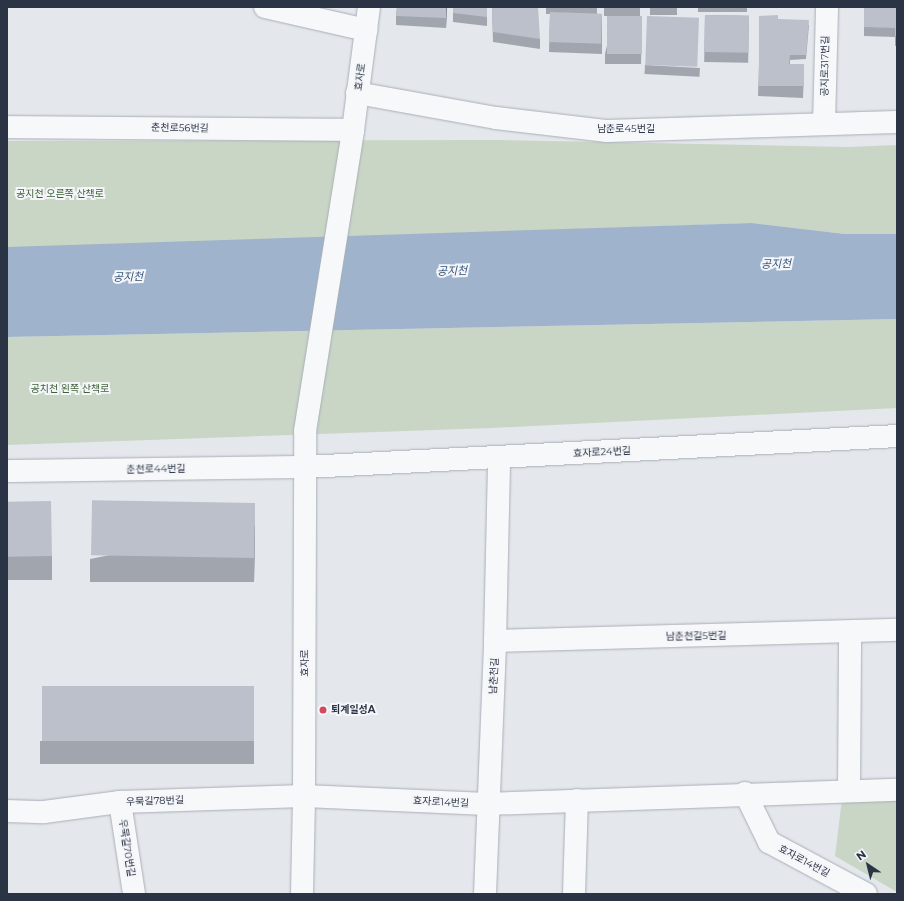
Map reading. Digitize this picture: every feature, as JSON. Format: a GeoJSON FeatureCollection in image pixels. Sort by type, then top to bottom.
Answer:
{"type":"FeatureCollection","features":[{"type":"Feature","properties":{"kind":"street"},"geometry":{"type":"LineString","coordinates":[[265,7],[366,30]]}},
{"type":"Feature","properties":{"kind":"street","name":"효자로"},"geometry":{"type":"LineString","coordinates":[[302,894],[304,796],[305,431],[351,139],[369,7]]}},
{"type":"Feature","properties":{"kind":"street","name":"공지로317번길"},"geometry":{"type":"LineString","coordinates":[[824,124],[827,7]]}},
{"type":"Feature","properties":{"kind":"street","name":"남춘로45번길"},"geometry":{"type":"LineString","coordinates":[[357,93],[496,118],[607,131],[897,122]]}},
{"type":"Feature","properties":{"kind":"street","name":"춘천로56번길"},"geometry":{"type":"LineString","coordinates":[[7,127],[351,139]]}},
{"type":"Feature","properties":{"kind":"street","name":"효자로24번길"},"geometry":{"type":"LineString","coordinates":[[306,467],[897,436]]}},
{"type":"Feature","properties":{"kind":"street","name":"남춘천길"},"geometry":{"type":"LineString","coordinates":[[485,894],[487,804],[495,641],[499,458]]}},
{"type":"Feature","properties":{"kind":"street","name":"춘천로44번길"},"geometry":{"type":"LineString","coordinates":[[7,471],[306,467]]}},
{"type":"Feature","properties":{"kind":"street","name":"남춘천길5번길"},"geometry":{"type":"LineString","coordinates":[[495,641],[850,633],[897,630]]}},
{"type":"Feature","properties":{"kind":"street"},"geometry":{"type":"LineString","coordinates":[[849,791],[850,633]]}},
{"type":"Feature","properties":{"kind":"street","name":"효자로14번길"},"geometry":{"type":"LineString","coordinates":[[304,796],[487,804],[746,793],[897,790]]}},
{"type":"Feature","properties":{"kind":"street","name":"효자로14번길"},"geometry":{"type":"LineString","coordinates":[[746,793],[769,842],[866,894]]}},
{"type":"Feature","properties":{"kind":"street","name":"우묵길78번길"},"geometry":{"type":"LineString","coordinates":[[7,811],[44,812],[120,802],[304,796]]}},
{"type":"Feature","properties":{"kind":"street"},"geometry":{"type":"LineString","coordinates":[[574,894],[577,800]]}},
{"type":"Feature","properties":{"kind":"street","name":"우묵길70번길"},"geometry":{"type":"LineString","coordinates":[[120,802],[134,894]]}},
{"type":"Feature","properties":{"kind":"green space","name":"공지천 오른쪽 산책로"},"geometry":{"type":"Polygon","coordinates":[[[496,140],[848,147],[897,145],[897,234],[845,234],[752,223],[57,247],[7,247],[7,141],[496,140]]]}},
{"type":"Feature","properties":{"kind":"green space","name":"공치천 왼쪽 산책로"},"geometry":{"type":"Polygon","coordinates":[[[897,319],[897,408],[492,428],[7,445],[7,337],[897,319]]]}},
{"type":"Feature","properties":{"kind":"green space"},"geometry":{"type":"Polygon","coordinates":[[[897,798],[897,892],[835,856],[842,799],[897,798]]]}},
{"type":"Feature","properties":{"kind":"water","name":"공지천"},"geometry":{"type":"Polygon","coordinates":[[[752,223],[845,234],[897,234],[897,319],[7,337],[7,247],[752,223]]]}},
{"type":"Feature","properties":{"kind":"building"},"geometry":{"type":"Polygon","coordinates":[[[397,7],[446,7],[446,18],[396,16],[397,7]]]}},
{"type":"Feature","properties":{"kind":"building"},"geometry":{"type":"Polygon","coordinates":[[[453,7],[487,7],[487,17],[453,13],[453,7]]]}},
{"type":"Feature","properties":{"kind":"building"},"geometry":{"type":"Polygon","coordinates":[[[492,7],[538,7],[540,39],[493,32],[492,7]]]}},
{"type":"Feature","properties":{"kind":"building"},"geometry":{"type":"Polygon","coordinates":[[[612,7],[640,7],[640,8],[612,7]]]}},
{"type":"Feature","properties":{"kind":"building"},"geometry":{"type":"Polygon","coordinates":[[[864,7],[897,7],[897,37],[895,36],[895,28],[864,27],[864,7]]]}},
{"type":"Feature","properties":{"kind":"building"},"geometry":{"type":"Polygon","coordinates":[[[550,12],[602,14],[601,44],[549,42],[550,12]]]}},
{"type":"Feature","properties":{"kind":"building"},"geometry":{"type":"Polygon","coordinates":[[[705,15],[749,16],[748,53],[704,52],[705,15]]]}},
{"type":"Feature","properties":{"kind":"building"},"geometry":{"type":"Polygon","coordinates":[[[778,15],[778,19],[809,20],[806,55],[790,55],[789,64],[759,64],[759,16],[778,15]]]}},
{"type":"Feature","properties":{"kind":"building"},"geometry":{"type":"Polygon","coordinates":[[[607,16],[642,16],[642,54],[607,54],[607,16]]]}},
{"type":"Feature","properties":{"kind":"building"},"geometry":{"type":"Polygon","coordinates":[[[647,16],[699,18],[697,67],[645,65],[647,16]]]}},
{"type":"Feature","properties":{"kind":"building"},"geometry":{"type":"Polygon","coordinates":[[[759,64],[804,64],[804,86],[759,86],[759,64]]]}},
{"type":"Feature","properties":{"kind":"building"},"geometry":{"type":"Polygon","coordinates":[[[92,500],[255,503],[254,558],[91,555],[92,500]]]}},
{"type":"Feature","properties":{"kind":"building"},"geometry":{"type":"Polygon","coordinates":[[[51,501],[52,556],[8,557],[7,502],[51,501]]]}},
{"type":"Feature","properties":{"kind":"building"},"geometry":{"type":"Polygon","coordinates":[[[42,686],[254,686],[254,741],[42,741],[42,686]]]}},
{"type":"Feature","properties":{"kind":"place","name":"퇴계일성A"},"geometry":{"type":"Point","coordinates":[323,710]}}]}
